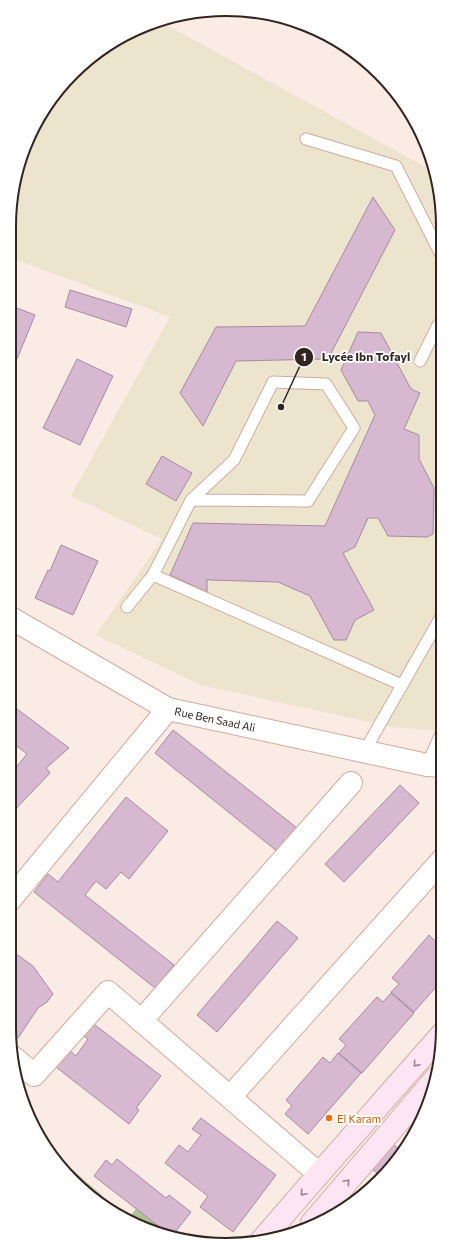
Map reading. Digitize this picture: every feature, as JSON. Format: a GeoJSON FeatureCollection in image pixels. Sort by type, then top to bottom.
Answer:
{"type":"FeatureCollection","features":[{"type":"Feature","properties":{"kind":"main road"},"geometry":{"type":"LineString","coordinates":[[268,1234],[436,1041]]}},
{"type":"Feature","properties":{"kind":"main road"},"geometry":{"type":"LineString","coordinates":[[317,1217],[427,1088]]}},
{"type":"Feature","properties":{"kind":"street","name":"Rue Ben Saad Ali"},"geometry":{"type":"LineString","coordinates":[[16,621],[168,709],[364,752],[436,766]]}},
{"type":"Feature","properties":{"kind":"street"},"geometry":{"type":"LineString","coordinates":[[16,893],[168,709]]}},
{"type":"Feature","properties":{"kind":"street"},"geometry":{"type":"LineString","coordinates":[[142,1021],[351,783]]}},
{"type":"Feature","properties":{"kind":"street"},"geometry":{"type":"LineString","coordinates":[[230,1097],[436,867]]}},
{"type":"Feature","properties":{"kind":"street"},"geometry":{"type":"LineString","coordinates":[[19,1062],[34,1075],[108,992],[319,1174]]}},
{"type":"Feature","properties":{"kind":"lane"},"geometry":{"type":"LineString","coordinates":[[306,140],[396,166],[436,245]]}},
{"type":"Feature","properties":{"kind":"lane"},"geometry":{"type":"LineString","coordinates":[[420,361],[436,329]]}},
{"type":"Feature","properties":{"kind":"lane"},"geometry":{"type":"LineString","coordinates":[[127,607],[153,575],[191,500],[234,460],[273,382],[326,384],[354,428],[308,501],[191,500]]}},
{"type":"Feature","properties":{"kind":"lane"},"geometry":{"type":"LineString","coordinates":[[153,575],[402,685]]}},
{"type":"Feature","properties":{"kind":"lane"},"geometry":{"type":"LineString","coordinates":[[364,752],[436,625]]}},
{"type":"Feature","properties":{"kind":"shaded area"},"geometry":{"type":"Polygon","coordinates":[[[166,25],[428,168],[436,212],[436,731],[392,727],[201,685],[96,635],[162,539],[71,496],[170,317],[16,260],[16,212],[20,185],[27,158],[38,133],[51,109],[68,88],[98,59],[121,44],[166,25]]]}},
{"type":"Feature","properties":{"kind":"green space"},"geometry":{"type":"Polygon","coordinates":[[[67,1165],[113,1206],[98,1195],[67,1165]]]}},
{"type":"Feature","properties":{"kind":"green space"},"geometry":{"type":"Polygon","coordinates":[[[138,1207],[166,1229],[158,1227],[131,1215],[138,1207]]]}},
{"type":"Feature","properties":{"kind":"building"},"geometry":{"type":"Polygon","coordinates":[[[373,197],[395,230],[328,359],[236,361],[203,426],[180,393],[216,327],[305,326],[373,197]]]}},
{"type":"Feature","properties":{"kind":"building"},"geometry":{"type":"Polygon","coordinates":[[[70,290],[132,309],[126,327],[65,307],[70,290]]]}},
{"type":"Feature","properties":{"kind":"building"},"geometry":{"type":"Polygon","coordinates":[[[16,308],[35,315],[16,359],[16,308]]]}},
{"type":"Feature","properties":{"kind":"building"},"geometry":{"type":"Polygon","coordinates":[[[358,332],[381,333],[411,389],[420,393],[404,429],[419,435],[419,459],[434,488],[433,534],[427,537],[388,536],[378,518],[368,518],[355,547],[343,553],[374,610],[355,620],[346,640],[334,640],[310,596],[278,582],[207,579],[207,592],[170,575],[193,523],[325,526],[375,415],[368,401],[358,401],[341,370],[358,332]]]}},
{"type":"Feature","properties":{"kind":"building"},"geometry":{"type":"Polygon","coordinates":[[[77,359],[113,376],[80,445],[43,428],[77,359]]]}},
{"type":"Feature","properties":{"kind":"building"},"geometry":{"type":"Polygon","coordinates":[[[162,456],[192,473],[176,501],[146,484],[162,456]]]}},
{"type":"Feature","properties":{"kind":"building"},"geometry":{"type":"Polygon","coordinates":[[[61,545],[98,561],[73,615],[35,598],[48,570],[50,571],[61,545]]]}},
{"type":"Feature","properties":{"kind":"building"},"geometry":{"type":"Polygon","coordinates":[[[16,708],[69,748],[46,768],[50,773],[16,809],[16,767],[27,754],[16,745],[16,708]]]}},
{"type":"Feature","properties":{"kind":"building"},"geometry":{"type":"Polygon","coordinates":[[[173,730],[297,828],[278,852],[155,753],[173,730]]]}},
{"type":"Feature","properties":{"kind":"building"},"geometry":{"type":"Polygon","coordinates":[[[400,785],[419,803],[344,882],[325,864],[400,785]]]}},
{"type":"Feature","properties":{"kind":"building"},"geometry":{"type":"Polygon","coordinates":[[[126,797],[168,831],[129,879],[121,872],[106,889],[96,881],[85,895],[174,965],[155,988],[34,892],[48,874],[58,882],[126,797]]]}},
{"type":"Feature","properties":{"kind":"building"},"geometry":{"type":"Polygon","coordinates":[[[277,921],[298,938],[217,1032],[197,1015],[277,921]]]}},
{"type":"Feature","properties":{"kind":"building"},"geometry":{"type":"Polygon","coordinates":[[[429,935],[435,941],[436,940],[436,987],[414,1012],[391,992],[399,984],[392,978],[429,935]]]}},
{"type":"Feature","properties":{"kind":"building"},"geometry":{"type":"Polygon","coordinates":[[[16,954],[33,966],[53,994],[47,1002],[38,1008],[18,1038],[16,1036],[16,954]]]}},
{"type":"Feature","properties":{"kind":"building"},"geometry":{"type":"Polygon","coordinates":[[[391,993],[414,1013],[362,1073],[339,1053],[346,1045],[339,1039],[377,997],[383,1002],[391,993]]]}},
{"type":"Feature","properties":{"kind":"building"},"geometry":{"type":"Polygon","coordinates":[[[90,1021],[161,1076],[136,1108],[139,1110],[129,1124],[56,1067],[69,1050],[76,1056],[88,1039],[80,1033],[90,1021]]]}},
{"type":"Feature","properties":{"kind":"building"},"geometry":{"type":"Polygon","coordinates":[[[338,1053],[361,1073],[308,1134],[285,1114],[292,1106],[286,1100],[323,1057],[330,1063],[338,1053]]]}},
{"type":"Feature","properties":{"kind":"building"},"geometry":{"type":"Polygon","coordinates":[[[201,1118],[276,1175],[233,1232],[200,1207],[208,1196],[165,1163],[179,1145],[188,1152],[201,1135],[192,1129],[201,1118]]]}},
{"type":"Feature","properties":{"kind":"building"},"geometry":{"type":"Polygon","coordinates":[[[393,1144],[398,1149],[377,1173],[372,1169],[393,1144]]]}},
{"type":"Feature","properties":{"kind":"building"},"geometry":{"type":"Polygon","coordinates":[[[117,1159],[166,1198],[169,1195],[191,1212],[175,1232],[160,1228],[94,1176],[106,1160],[112,1165],[117,1159]]]}},
{"type":"Feature","properties":{"kind":"place","name":"Lycée Ibn Tofayl"},"geometry":{"type":"Point","coordinates":[281,407]}},
{"type":"Feature","properties":{"kind":"place","name":"El Karam"},"geometry":{"type":"Point","coordinates":[329,1118]}}]}
